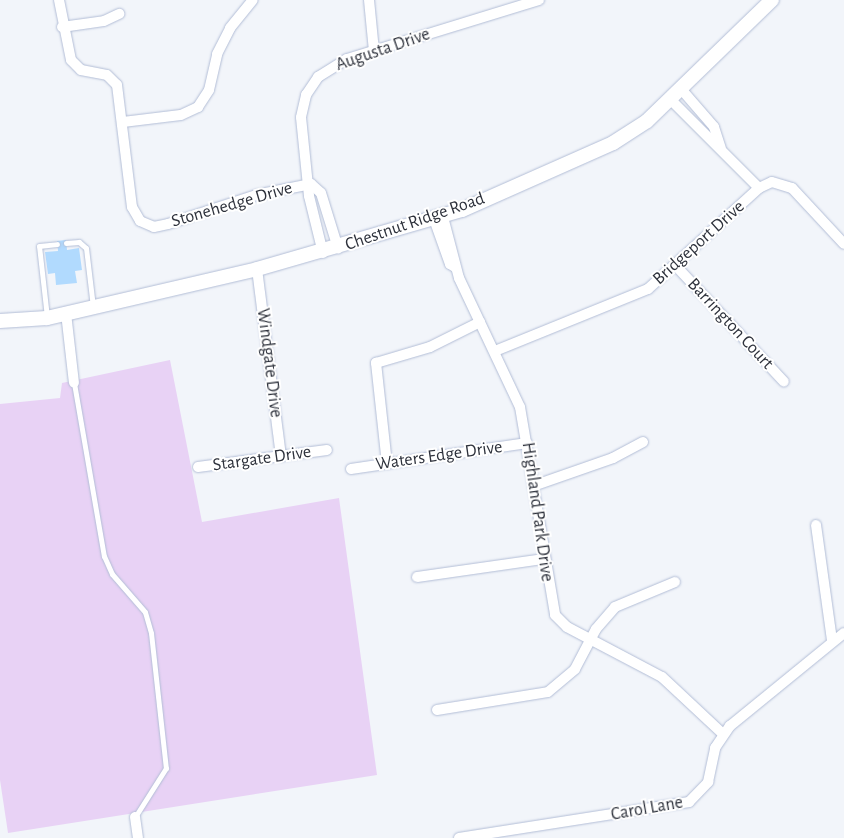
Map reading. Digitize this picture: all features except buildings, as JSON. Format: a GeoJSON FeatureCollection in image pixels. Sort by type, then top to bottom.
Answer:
{"type":"FeatureCollection","features":[{"type":"Feature","properties":{"kind":"street","name":"Stonehedge Drive"},"geometry":{"type":"LineString","coordinates":[[59,0],[66,52],[75,65],[107,75],[117,85],[132,207],[146,225],[191,219],[256,196],[311,184]]}},
{"type":"Feature","properties":{"kind":"street"},"geometry":{"type":"LineString","coordinates":[[123,122],[181,115],[198,107],[209,90],[217,54],[230,28],[253,0]]}},
{"type":"Feature","properties":{"kind":"street"},"geometry":{"type":"LineString","coordinates":[[369,0],[374,51]]}},
{"type":"Feature","properties":{"kind":"street","name":"Augusta Drive"},"geometry":{"type":"LineString","coordinates":[[323,253],[310,196],[311,184],[301,129],[306,96],[326,69],[374,51],[539,0]]}},
{"type":"Feature","properties":{"kind":"street","name":"Chestnut Ridge Road"},"geometry":{"type":"LineString","coordinates":[[0,322],[47,318],[257,269],[323,253],[438,218],[613,143],[672,101],[772,0]]}},
{"type":"Feature","properties":{"kind":"street"},"geometry":{"type":"LineString","coordinates":[[62,27],[104,21],[119,14]]}},
{"type":"Feature","properties":{"kind":"street"},"geometry":{"type":"LineString","coordinates":[[682,90],[714,127],[721,148]]}},
{"type":"Feature","properties":{"kind":"street","name":"Bridgeport Drive"},"geometry":{"type":"LineString","coordinates":[[494,351],[636,295],[676,266],[759,188],[672,101]]}},
{"type":"Feature","properties":{"kind":"street"},"geometry":{"type":"LineString","coordinates":[[759,188],[772,182],[787,184],[844,244]]}},
{"type":"Feature","properties":{"kind":"street"},"geometry":{"type":"LineString","coordinates":[[311,184],[321,193],[338,248]]}},
{"type":"Feature","properties":{"kind":"street","name":"Highland Park Drive"},"geometry":{"type":"LineString","coordinates":[[438,218],[450,264],[456,267],[520,407],[528,443],[543,559],[555,615],[591,638],[662,677],[723,734]]}},
{"type":"Feature","properties":{"kind":"street","name":"Barrington Court"},"geometry":{"type":"LineString","coordinates":[[676,266],[784,382]]}},
{"type":"Feature","properties":{"kind":"street","name":"Windgate Drive"},"geometry":{"type":"LineString","coordinates":[[257,269],[281,456]]}},
{"type":"Feature","properties":{"kind":"street"},"geometry":{"type":"LineString","coordinates":[[66,313],[74,383]]}},
{"type":"Feature","properties":{"kind":"street"},"geometry":{"type":"LineString","coordinates":[[387,464],[376,363],[430,347],[480,322]]}},
{"type":"Feature","properties":{"kind":"street"},"geometry":{"type":"LineString","coordinates":[[533,486],[613,458],[642,442]]}},
{"type":"Feature","properties":{"kind":"street","name":"Waters Edge Drive"},"geometry":{"type":"LineString","coordinates":[[351,469],[528,443]]}},
{"type":"Feature","properties":{"kind":"street","name":"Stargate Drive"},"geometry":{"type":"LineString","coordinates":[[198,468],[327,450]]}},
{"type":"Feature","properties":{"kind":"street"},"geometry":{"type":"LineString","coordinates":[[816,525],[832,641]]}},
{"type":"Feature","properties":{"kind":"street"},"geometry":{"type":"LineString","coordinates":[[417,577],[543,559]]}},
{"type":"Feature","properties":{"kind":"street"},"geometry":{"type":"LineString","coordinates":[[437,710],[548,692],[575,669],[591,638],[621,603],[674,582]]}},
{"type":"Feature","properties":{"kind":"street"},"geometry":{"type":"LineString","coordinates":[[723,734],[832,641],[844,633]]}},
{"type":"Feature","properties":{"kind":"street","name":"Carol Lane"},"geometry":{"type":"LineString","coordinates":[[459,838],[680,806],[703,791],[723,734]]}},
{"type":"Feature","properties":{"kind":"street"},"geometry":{"type":"LineString","coordinates":[[135,817],[138,838]]}},
{"type":"Feature","properties":{"kind":"lane"},"geometry":{"type":"LineString","coordinates":[[66,243],[79,242],[86,248],[93,307]]}},
{"type":"Feature","properties":{"kind":"lane"},"geometry":{"type":"LineString","coordinates":[[47,318],[39,246],[57,244]]}},
{"type":"Feature","properties":{"kind":"lane"},"geometry":{"type":"LineString","coordinates":[[74,383],[104,556],[112,574],[139,602],[151,633],[166,768],[135,817]]}},
{"type":"Feature","properties":{"kind":"shaded area"},"geometry":{"type":"Polygon","coordinates":[[[170,360],[202,522],[339,498],[377,775],[8,833],[0,780],[0,404],[60,398],[62,383],[170,360]]]}}]}
